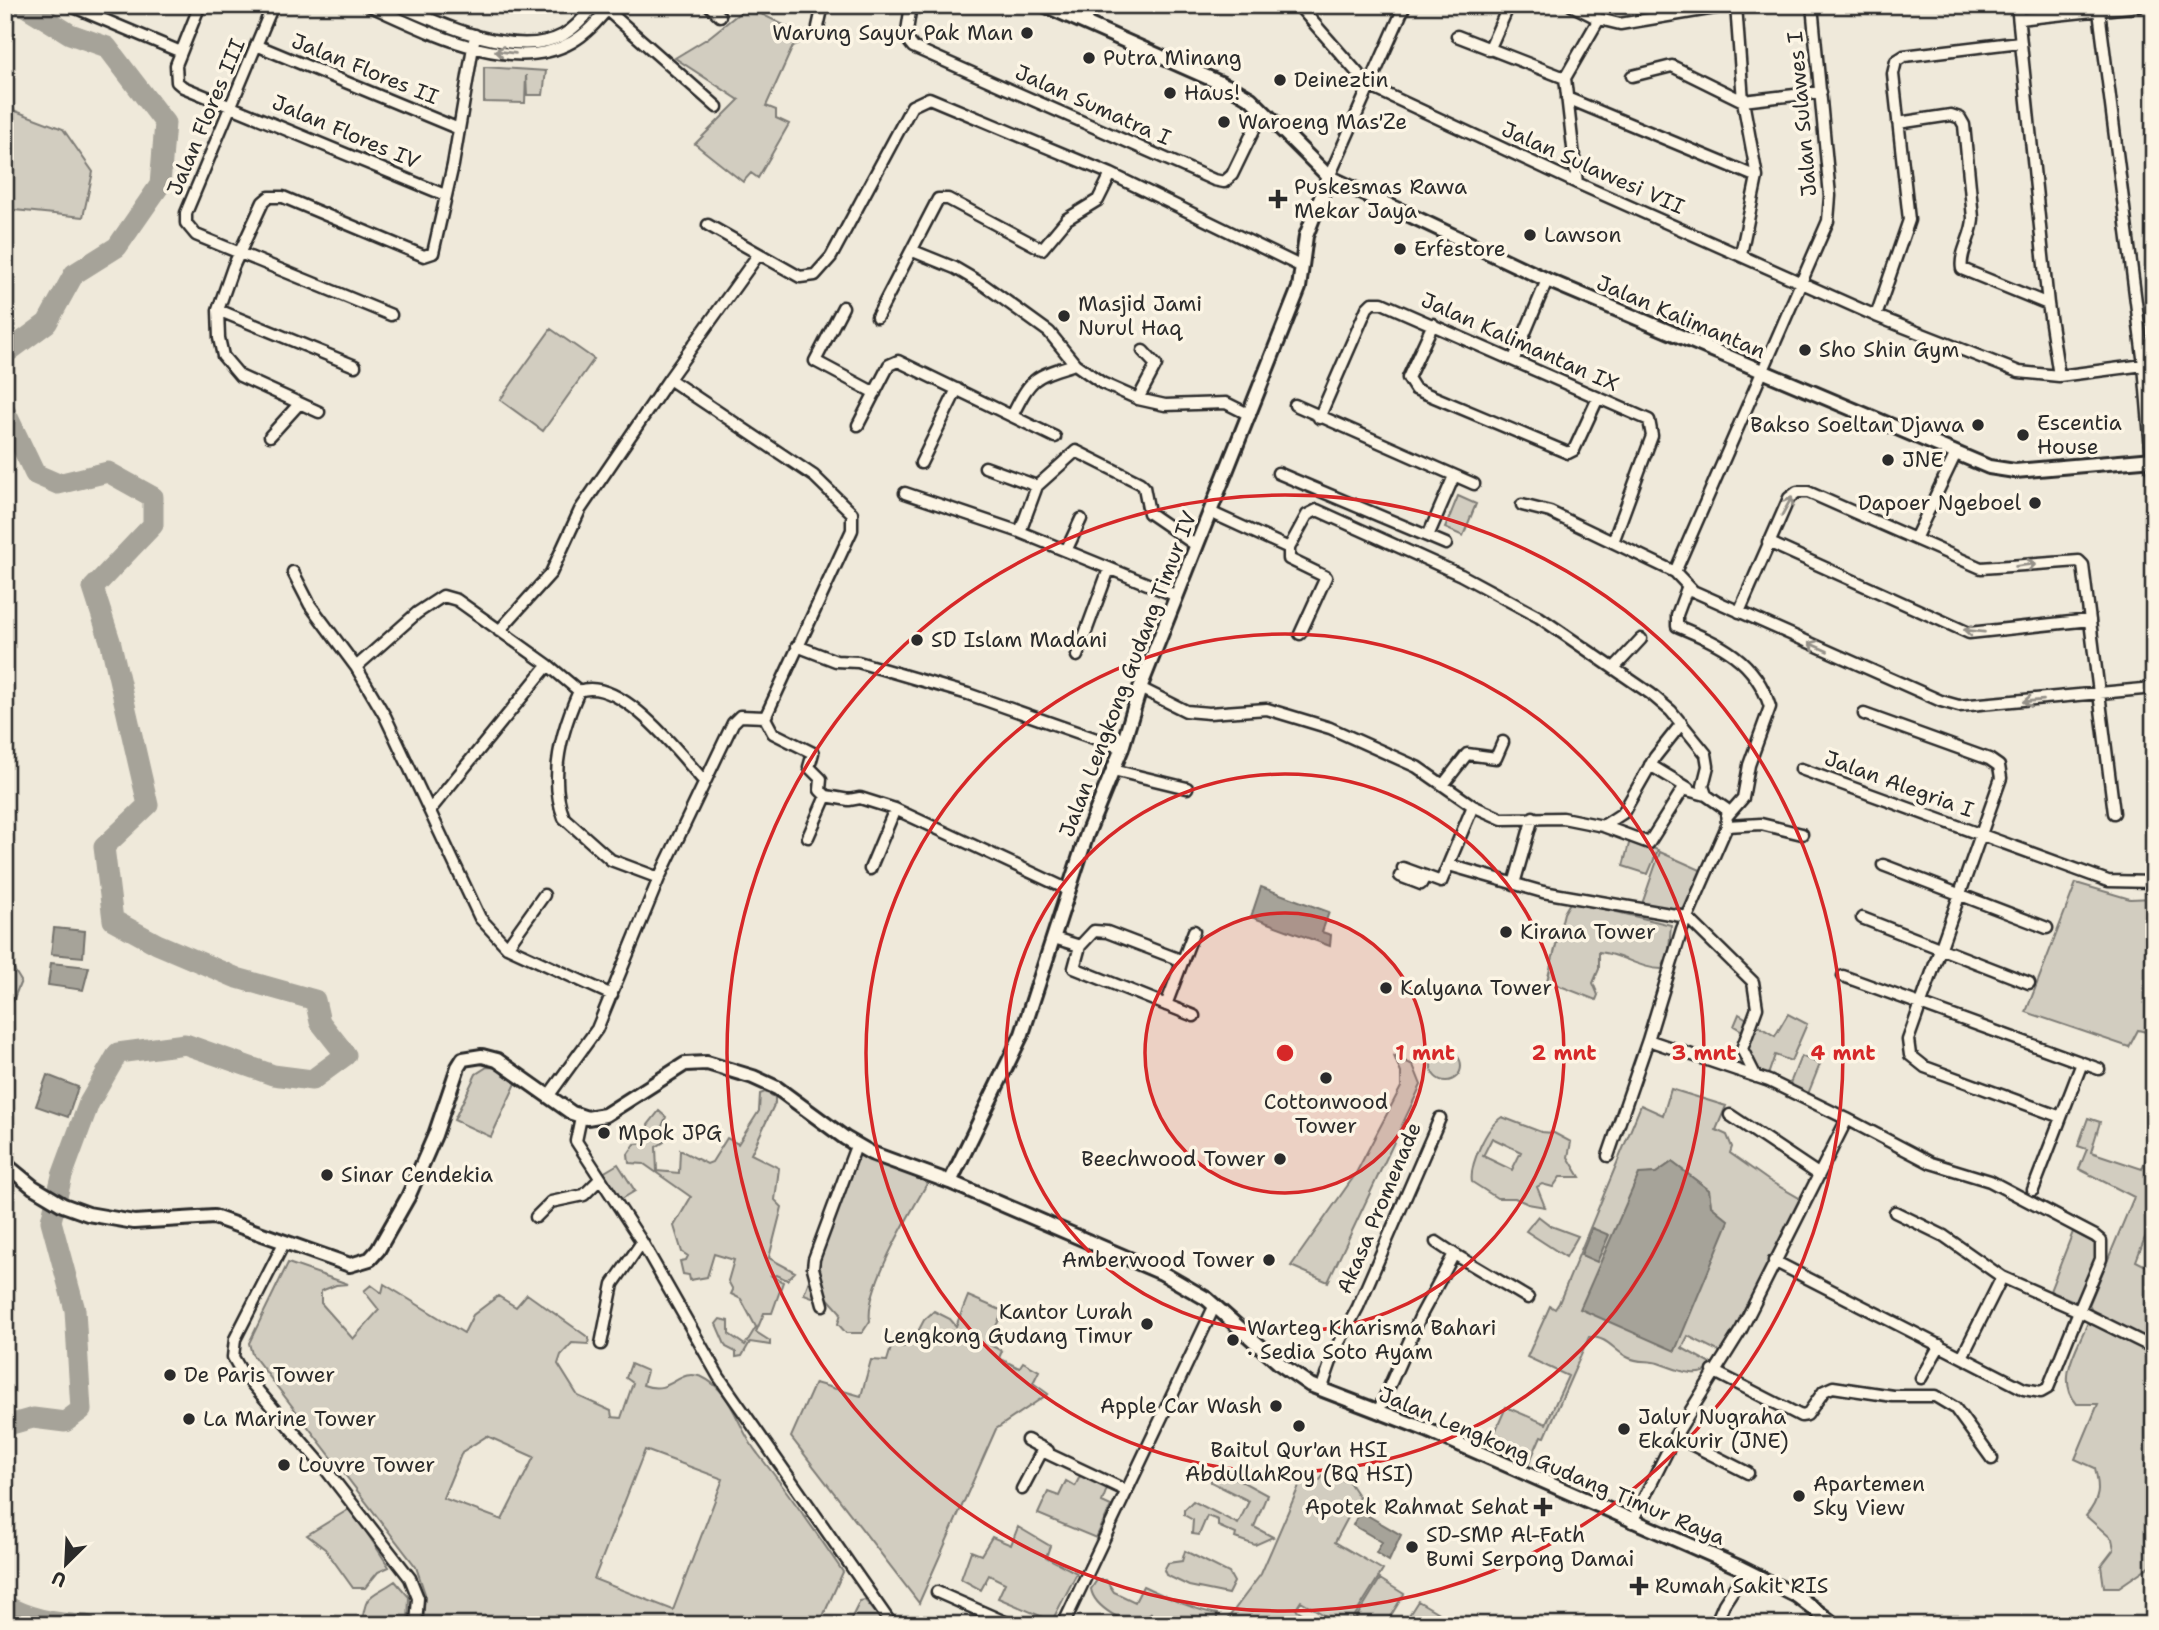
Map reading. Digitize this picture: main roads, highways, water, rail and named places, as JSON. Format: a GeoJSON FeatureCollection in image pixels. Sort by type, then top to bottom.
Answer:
{"type":"FeatureCollection","features":[{"type":"Feature","properties":{"kind":"waterway"},"geometry":{"type":"LineString","coordinates":[[5,354],[47,323],[74,274],[117,247],[160,185],[165,123],[107,47],[70,34],[23,5]]}},
{"type":"Feature","properties":{"kind":"waterway"},"geometry":{"type":"LineString","coordinates":[[5,411],[35,474],[58,484],[108,472],[153,497],[153,525],[93,588],[111,644],[148,805],[104,847],[113,920],[157,944],[237,978],[315,1000],[320,1022],[346,1055],[312,1080],[273,1075],[185,1044],[118,1053],[89,1103],[62,1176],[51,1221],[75,1310],[81,1410],[65,1422],[33,1418],[5,1426]]}},
{"type":"Feature","properties":{"kind":"waterway"},"geometry":{"type":"LineString","coordinates":[[5,1605],[44,1620],[86,1625]]}},
{"type":"Feature","properties":{"kind":"place","name":"Warung Sayur Pak Man"},"geometry":{"type":"Point","coordinates":[1027,33]}},
{"type":"Feature","properties":{"kind":"place","name":"Putra Minang"},"geometry":{"type":"Point","coordinates":[1089,58]}},
{"type":"Feature","properties":{"kind":"place","name":"Deineztin"},"geometry":{"type":"Point","coordinates":[1280,80]}},
{"type":"Feature","properties":{"kind":"place","name":"Haus!"},"geometry":{"type":"Point","coordinates":[1170,93]}},
{"type":"Feature","properties":{"kind":"place","name":"Waroeng Mas'Ze"},"geometry":{"type":"Point","coordinates":[1224,122]}},
{"type":"Feature","properties":{"kind":"place","name":"Puskesmas Rawa Mekar Jaya"},"geometry":{"type":"Point","coordinates":[1278,199]}},
{"type":"Feature","properties":{"kind":"place","name":"Lawson"},"geometry":{"type":"Point","coordinates":[1530,235]}},
{"type":"Feature","properties":{"kind":"place","name":"Erfestore"},"geometry":{"type":"Point","coordinates":[1400,249]}},
{"type":"Feature","properties":{"kind":"place","name":"Masjid Jami Nurul Haq"},"geometry":{"type":"Point","coordinates":[1064,316]}},
{"type":"Feature","properties":{"kind":"place","name":"Sho Shin Gym"},"geometry":{"type":"Point","coordinates":[1805,350]}},
{"type":"Feature","properties":{"kind":"place","name":"Bakso Soeltan Djawa"},"geometry":{"type":"Point","coordinates":[1978,425]}},
{"type":"Feature","properties":{"kind":"place","name":"Escentia House"},"geometry":{"type":"Point","coordinates":[2023,435]}},
{"type":"Feature","properties":{"kind":"place","name":"JNE"},"geometry":{"type":"Point","coordinates":[1888,460]}},
{"type":"Feature","properties":{"kind":"place","name":"Dapoer Ngeboel"},"geometry":{"type":"Point","coordinates":[2035,503]}},
{"type":"Feature","properties":{"kind":"place","name":"SD Islam Madani"},"geometry":{"type":"Point","coordinates":[917,640]}},
{"type":"Feature","properties":{"kind":"place","name":"Kirana Tower"},"geometry":{"type":"Point","coordinates":[1506,932]}},
{"type":"Feature","properties":{"kind":"place","name":"Kalyana Tower"},"geometry":{"type":"Point","coordinates":[1386,988]}},
{"type":"Feature","properties":{"kind":"place","name":"Cottonwood Tower"},"geometry":{"type":"Point","coordinates":[1326,1078]}},
{"type":"Feature","properties":{"kind":"place","name":"Mpok JPG"},"geometry":{"type":"Point","coordinates":[604,1133]}},
{"type":"Feature","properties":{"kind":"place","name":"Beechwood Tower"},"geometry":{"type":"Point","coordinates":[1280,1159]}},
{"type":"Feature","properties":{"kind":"place","name":"Sinar Cendekia"},"geometry":{"type":"Point","coordinates":[327,1175]}},
{"type":"Feature","properties":{"kind":"place","name":"Amberwood Tower"},"geometry":{"type":"Point","coordinates":[1269,1260]}},
{"type":"Feature","properties":{"kind":"place","name":"Kantor Lurah Lengkong Gudang Timur"},"geometry":{"type":"Point","coordinates":[1147,1324]}},
{"type":"Feature","properties":{"kind":"place","name":"Warteg Kharisma Bahari · Sedia Soto Ayam"},"geometry":{"type":"Point","coordinates":[1233,1340]}},
{"type":"Feature","properties":{"kind":"place","name":"De Paris Tower"},"geometry":{"type":"Point","coordinates":[170,1375]}},
{"type":"Feature","properties":{"kind":"place","name":"Apple Car Wash"},"geometry":{"type":"Point","coordinates":[1276,1406]}},
{"type":"Feature","properties":{"kind":"place","name":"La Marine Tower"},"geometry":{"type":"Point","coordinates":[189,1419]}},
{"type":"Feature","properties":{"kind":"place","name":"Baitul Qur'an HSI AbdullahRoy (BQ HSI)"},"geometry":{"type":"Point","coordinates":[1299,1426]}},
{"type":"Feature","properties":{"kind":"place","name":"Jalur Nugraha Ekakurir (JNE)"},"geometry":{"type":"Point","coordinates":[1624,1429]}},
{"type":"Feature","properties":{"kind":"place","name":"Louvre Tower"},"geometry":{"type":"Point","coordinates":[284,1465]}},
{"type":"Feature","properties":{"kind":"place","name":"Apartemen Sky View"},"geometry":{"type":"Point","coordinates":[1799,1496]}},
{"type":"Feature","properties":{"kind":"place","name":"Apotek Rahmat Sehat"},"geometry":{"type":"Point","coordinates":[1543,1507]}},
{"type":"Feature","properties":{"kind":"place","name":"SD-SMP Al-Fath Bumi Serpong Damai"},"geometry":{"type":"Point","coordinates":[1412,1547]}},
{"type":"Feature","properties":{"kind":"place","name":"Rumah Sakit RIS"},"geometry":{"type":"Point","coordinates":[1639,1586]}}]}
